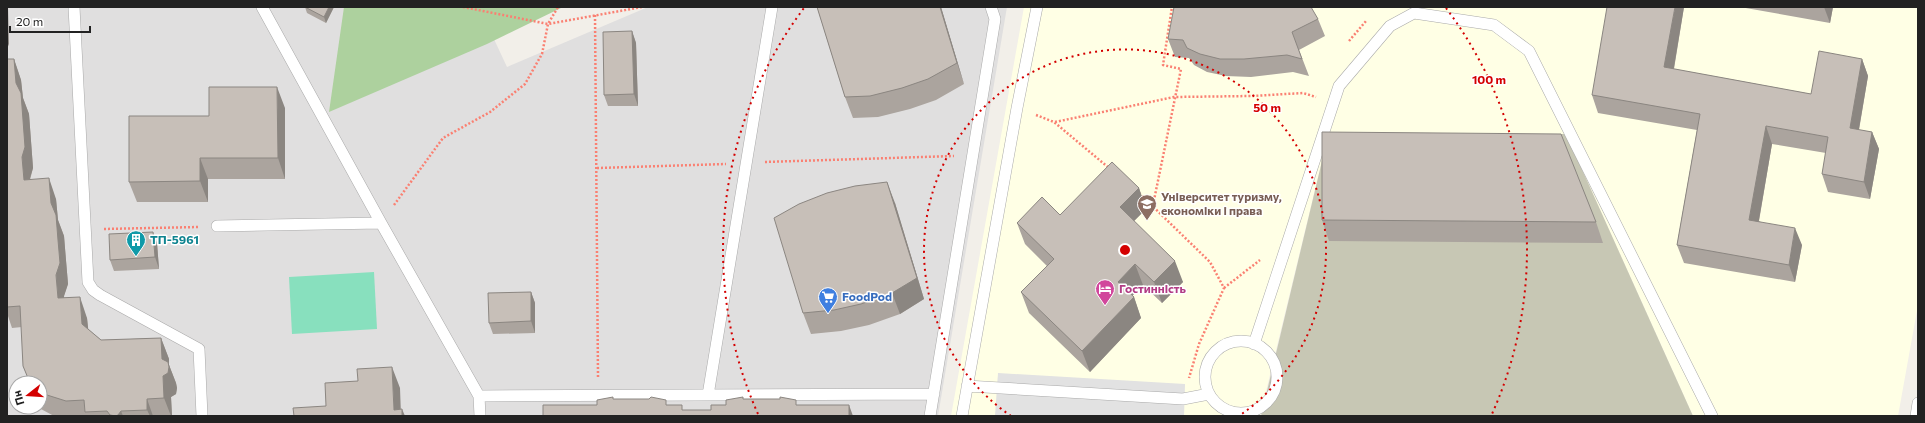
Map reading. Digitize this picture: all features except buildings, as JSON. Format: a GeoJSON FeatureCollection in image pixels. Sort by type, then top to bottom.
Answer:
{"type":"FeatureCollection","features":[{"type":"Feature","properties":{"kind":"lane"},"geometry":{"type":"LineString","coordinates":[[74,7],[86,272],[88,282],[93,290],[199,349],[202,416]]}},
{"type":"Feature","properties":{"kind":"lane"},"geometry":{"type":"LineString","coordinates":[[262,7],[381,223],[479,396],[480,416]]}},
{"type":"Feature","properties":{"kind":"lane"},"geometry":{"type":"LineString","coordinates":[[708,395],[772,7]]}},
{"type":"Feature","properties":{"kind":"lane"},"geometry":{"type":"LineString","coordinates":[[930,416],[995,19],[991,7]]}},
{"type":"Feature","properties":{"kind":"lane"},"geometry":{"type":"LineString","coordinates":[[962,416],[1017,108],[1037,7]]}},
{"type":"Feature","properties":{"kind":"lane"},"geometry":{"type":"LineString","coordinates":[[1254,344],[1339,86],[1390,26],[1414,13],[1494,24],[1530,51],[1712,416]]}},
{"type":"Feature","properties":{"kind":"lane"},"geometry":{"type":"LineString","coordinates":[[217,226],[381,223]]}},
{"type":"Feature","properties":{"kind":"lane"},"geometry":{"type":"LineString","coordinates":[[1242,341],[1254,344],[1264,350],[1272,359],[1276,370],[1276,382],[1273,393],[1267,402],[1258,409],[1246,413],[1223,412],[1209,394],[1205,379],[1206,367],[1212,356],[1220,348],[1231,342],[1242,341]]}},
{"type":"Feature","properties":{"kind":"lane"},"geometry":{"type":"LineString","coordinates":[[967,386],[1183,399],[1209,394]]}},
{"type":"Feature","properties":{"kind":"lane"},"geometry":{"type":"LineString","coordinates":[[479,396],[934,394]]}},
{"type":"Feature","properties":{"kind":"lane"},"geometry":{"type":"LineString","coordinates":[[1916,416],[1918,403]]}},
{"type":"Feature","properties":{"kind":"path"},"geometry":{"type":"LineString","coordinates":[[462,7],[548,24],[642,7]]}},
{"type":"Feature","properties":{"kind":"path"},"geometry":{"type":"LineString","coordinates":[[381,223],[443,138],[490,112],[525,84],[542,54],[548,24],[558,7]]}},
{"type":"Feature","properties":{"kind":"path"},"geometry":{"type":"LineString","coordinates":[[1153,205],[1174,96],[1181,69],[1164,65],[1172,7]]}},
{"type":"Feature","properties":{"kind":"path"},"geometry":{"type":"LineString","coordinates":[[595,16],[598,395]]}},
{"type":"Feature","properties":{"kind":"path"},"geometry":{"type":"LineString","coordinates":[[1054,122],[1174,96],[1252,96],[1303,93],[1317,97]]}},
{"type":"Feature","properties":{"kind":"path"},"geometry":{"type":"LineString","coordinates":[[1017,108],[1054,122],[1112,171]]}},
{"type":"Feature","properties":{"kind":"path"},"geometry":{"type":"LineString","coordinates":[[761,162],[973,156]]}},
{"type":"Feature","properties":{"kind":"path"},"geometry":{"type":"LineString","coordinates":[[597,168],[730,163]]}},
{"type":"Feature","properties":{"kind":"path"},"geometry":{"type":"LineString","coordinates":[[1135,190],[1153,205],[1210,262],[1224,288],[1199,344],[1183,399]]}},
{"type":"Feature","properties":{"kind":"path"},"geometry":{"type":"LineString","coordinates":[[85,230],[217,226]]}},
{"type":"Feature","properties":{"kind":"shaded area"},"geometry":{"type":"Polygon","coordinates":[[[7,7],[479,7],[507,67],[648,7],[1007,7],[938,416],[7,416],[7,7]]]}},
{"type":"Feature","properties":{"kind":"shaded area","name":"Університет туризму, економіки і права"},"geometry":{"type":"Polygon","coordinates":[[[1024,7],[1918,7],[1918,305],[1898,416],[1693,416],[1566,134],[1328,136],[1260,416],[951,416],[1024,7]]]}},
{"type":"Feature","properties":{"kind":"shaded area"},"geometry":{"type":"Polygon","coordinates":[[[1566,134],[1693,416],[1261,416],[1328,136],[1566,134]]]}},
{"type":"Feature","properties":{"kind":"shaded area"},"geometry":{"type":"Polygon","coordinates":[[[998,373],[1185,384],[1184,416],[995,416],[998,373]]]}},
{"type":"Feature","properties":{"kind":"green space"},"geometry":{"type":"Polygon","coordinates":[[[344,7],[563,7],[487,44],[329,112],[344,7]]]}},
{"type":"Feature","properties":{"kind":"green space"},"geometry":{"type":"Polygon","coordinates":[[[374,272],[377,329],[292,334],[289,277],[374,272]]]}},
{"type":"Feature","properties":{"kind":"place","name":"Університет туризму, економіки і права"},"geometry":{"type":"Point","coordinates":[1147,221]}},
{"type":"Feature","properties":{"kind":"place","name":"ТП-5961"},"geometry":{"type":"Point","coordinates":[136,257]}},
{"type":"Feature","properties":{"kind":"place","name":"Гостинність"},"geometry":{"type":"Point","coordinates":[1105,306]}},
{"type":"Feature","properties":{"kind":"place","name":"FoodPod"},"geometry":{"type":"Point","coordinates":[828,314]}}]}
